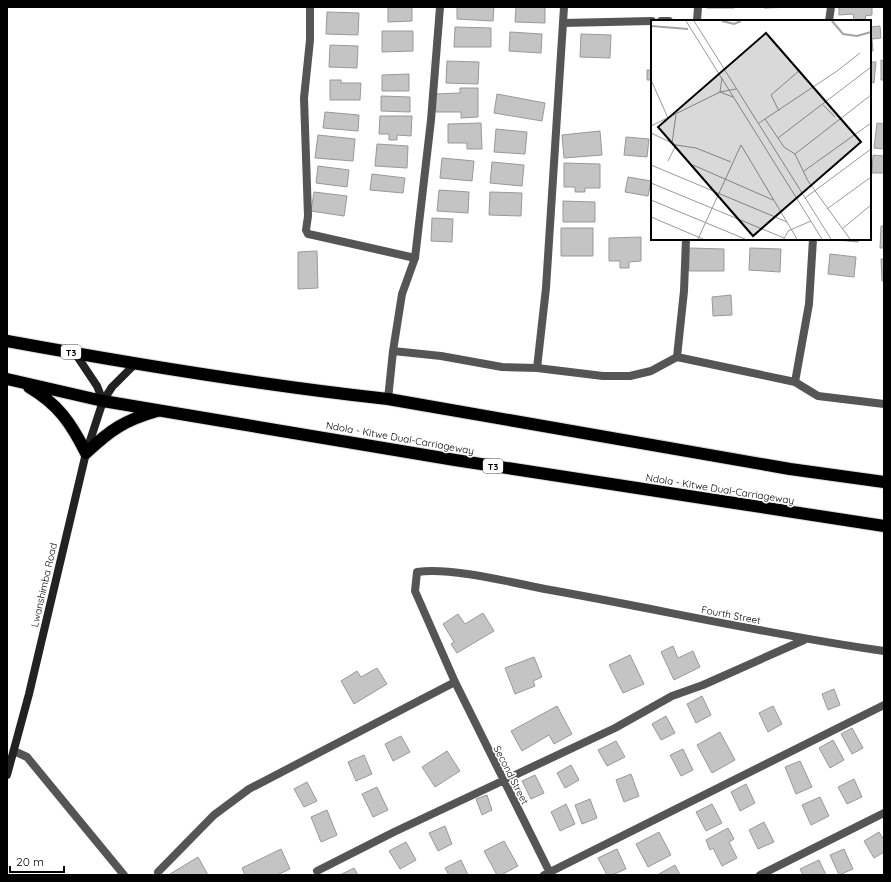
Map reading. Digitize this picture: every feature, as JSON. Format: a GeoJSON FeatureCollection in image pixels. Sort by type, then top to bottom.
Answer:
{"type":"FeatureCollection","features":[{"type":"Feature","properties":{"kind":"highway","name":"T3"},"geometry":{"type":"LineString","coordinates":[[7,341],[135,364],[231,379],[388,399],[790,469],[884,482]]}},
{"type":"Feature","properties":{"kind":"highway","name":"T3"},"geometry":{"type":"LineString","coordinates":[[13,380],[103,401]]}},
{"type":"Feature","properties":{"kind":"highway"},"geometry":{"type":"LineString","coordinates":[[13,380],[41,394],[60,410],[75,430],[86,453],[108,433],[134,417],[162,410]]}},
{"type":"Feature","properties":{"kind":"highway","name":"Ndola - Kitwe Dual-Carriageway"},"geometry":{"type":"LineString","coordinates":[[103,401],[462,461],[884,526]]}},
{"type":"Feature","properties":{"kind":"street"},"geometry":{"type":"LineString","coordinates":[[310,7],[310,40],[304,98],[308,216],[306,230],[308,234],[414,258]]}},
{"type":"Feature","properties":{"kind":"street"},"geometry":{"type":"LineString","coordinates":[[388,399],[393,352],[402,294],[414,258],[431,120],[440,7]]}},
{"type":"Feature","properties":{"kind":"street"},"geometry":{"type":"LineString","coordinates":[[537,368],[546,288],[564,7]]}},
{"type":"Feature","properties":{"kind":"street"},"geometry":{"type":"LineString","coordinates":[[697,20],[698,7]]}},
{"type":"Feature","properties":{"kind":"street"},"geometry":{"type":"LineString","coordinates":[[829,20],[830,7]]}},
{"type":"Feature","properties":{"kind":"street"},"geometry":{"type":"LineString","coordinates":[[563,23],[651,21]]}},
{"type":"Feature","properties":{"kind":"street"},"geometry":{"type":"LineString","coordinates":[[677,357],[684,291],[686,240]]}},
{"type":"Feature","properties":{"kind":"street"},"geometry":{"type":"LineString","coordinates":[[795,382],[809,304],[813,240]]}},
{"type":"Feature","properties":{"kind":"street"},"geometry":{"type":"LineString","coordinates":[[75,352],[97,386],[103,401]]}},
{"type":"Feature","properties":{"kind":"street"},"geometry":{"type":"LineString","coordinates":[[393,352],[441,356],[502,367],[537,368],[603,376],[630,376],[650,371],[677,357],[795,382],[818,396],[884,404]]}},
{"type":"Feature","properties":{"kind":"street","name":"Lwanshimba Road"},"geometry":{"type":"LineString","coordinates":[[7,775],[86,453],[103,401],[112,387],[135,364]]}},
{"type":"Feature","properties":{"kind":"street","name":"Fourth Street"},"geometry":{"type":"LineString","coordinates":[[455,682],[415,591],[417,572],[431,570],[455,573],[574,594],[804,640],[884,651]]}},
{"type":"Feature","properties":{"kind":"street"},"geometry":{"type":"LineString","coordinates":[[317,871],[394,832],[615,728],[672,696],[703,685],[804,640]]}},
{"type":"Feature","properties":{"kind":"street"},"geometry":{"type":"LineString","coordinates":[[156,874],[214,815],[249,789],[455,682]]}},
{"type":"Feature","properties":{"kind":"street","name":"Second Street"},"geometry":{"type":"LineString","coordinates":[[455,682],[548,874]]}},
{"type":"Feature","properties":{"kind":"street"},"geometry":{"type":"LineString","coordinates":[[548,874],[884,705]]}},
{"type":"Feature","properties":{"kind":"street"},"geometry":{"type":"LineString","coordinates":[[14,751],[27,757],[124,875]]}},
{"type":"Feature","properties":{"kind":"street"},"geometry":{"type":"LineString","coordinates":[[760,875],[884,813]]}},
{"type":"Feature","properties":{"kind":"building"},"geometry":{"type":"Polygon","coordinates":[[[388,7],[412,7],[412,21],[388,22],[388,7]]]}},
{"type":"Feature","properties":{"kind":"building"},"geometry":{"type":"Polygon","coordinates":[[[457,7],[494,7],[493,21],[457,19],[457,7]]]}},
{"type":"Feature","properties":{"kind":"building"},"geometry":{"type":"Polygon","coordinates":[[[516,7],[545,7],[545,23],[515,22],[516,7]]]}},
{"type":"Feature","properties":{"kind":"building"},"geometry":{"type":"Polygon","coordinates":[[[734,7],[734,8],[707,8],[734,7]]]}},
{"type":"Feature","properties":{"kind":"building"},"geometry":{"type":"Polygon","coordinates":[[[764,7],[797,7],[764,8],[764,7]]]}},
{"type":"Feature","properties":{"kind":"building"},"geometry":{"type":"Polygon","coordinates":[[[839,7],[872,7],[872,15],[865,16],[866,20],[854,20],[853,14],[839,15],[839,7]]]}},
{"type":"Feature","properties":{"kind":"building"},"geometry":{"type":"Polygon","coordinates":[[[327,12],[359,13],[358,35],[326,34],[327,12]]]}},
{"type":"Feature","properties":{"kind":"building"},"geometry":{"type":"Polygon","coordinates":[[[880,26],[881,38],[872,39],[873,51],[871,51],[871,27],[880,26]]]}},
{"type":"Feature","properties":{"kind":"building"},"geometry":{"type":"Polygon","coordinates":[[[455,27],[491,28],[491,47],[454,47],[455,27]]]}},
{"type":"Feature","properties":{"kind":"building"},"geometry":{"type":"Polygon","coordinates":[[[382,31],[413,31],[413,51],[382,52],[382,31]]]}},
{"type":"Feature","properties":{"kind":"building"},"geometry":{"type":"Polygon","coordinates":[[[510,32],[542,34],[541,53],[509,51],[510,32]]]}},
{"type":"Feature","properties":{"kind":"building"},"geometry":{"type":"Polygon","coordinates":[[[581,34],[611,35],[610,58],[580,57],[581,34]]]}},
{"type":"Feature","properties":{"kind":"building"},"geometry":{"type":"Polygon","coordinates":[[[330,45],[358,46],[357,68],[329,67],[330,45]]]}},
{"type":"Feature","properties":{"kind":"building"},"geometry":{"type":"Polygon","coordinates":[[[881,60],[884,61],[884,80],[881,80],[881,60]]]}},
{"type":"Feature","properties":{"kind":"building"},"geometry":{"type":"Polygon","coordinates":[[[447,61],[479,62],[478,84],[446,83],[447,61]]]}},
{"type":"Feature","properties":{"kind":"building"},"geometry":{"type":"Polygon","coordinates":[[[871,62],[876,62],[874,83],[871,82],[871,62]]]}},
{"type":"Feature","properties":{"kind":"building"},"geometry":{"type":"Polygon","coordinates":[[[647,70],[651,70],[651,80],[647,80],[647,70]]]}},
{"type":"Feature","properties":{"kind":"building"},"geometry":{"type":"Polygon","coordinates":[[[409,74],[409,91],[382,91],[382,75],[409,74]]]}},
{"type":"Feature","properties":{"kind":"building"},"geometry":{"type":"Polygon","coordinates":[[[330,80],[341,80],[341,83],[361,83],[360,100],[330,100],[330,80]]]}},
{"type":"Feature","properties":{"kind":"building"},"geometry":{"type":"Polygon","coordinates":[[[460,88],[478,88],[478,117],[461,118],[461,112],[436,112],[435,94],[460,93],[460,88]]]}},
{"type":"Feature","properties":{"kind":"building"},"geometry":{"type":"Polygon","coordinates":[[[497,94],[545,103],[542,121],[494,113],[497,94]]]}},
{"type":"Feature","properties":{"kind":"building"},"geometry":{"type":"Polygon","coordinates":[[[381,96],[410,97],[410,112],[381,111],[381,96]]]}},
{"type":"Feature","properties":{"kind":"building"},"geometry":{"type":"Polygon","coordinates":[[[325,112],[359,115],[358,131],[323,128],[325,112]]]}},
{"type":"Feature","properties":{"kind":"building"},"geometry":{"type":"Polygon","coordinates":[[[380,116],[412,116],[411,136],[397,135],[397,140],[389,140],[389,134],[379,134],[380,116]]]}},
{"type":"Feature","properties":{"kind":"building"},"geometry":{"type":"Polygon","coordinates":[[[481,123],[482,149],[467,149],[467,143],[448,143],[448,124],[481,123]]]}},
{"type":"Feature","properties":{"kind":"building"},"geometry":{"type":"Polygon","coordinates":[[[877,123],[884,124],[884,149],[874,148],[877,123]]]}},
{"type":"Feature","properties":{"kind":"building"},"geometry":{"type":"Polygon","coordinates":[[[496,129],[527,132],[525,154],[494,152],[496,129]]]}},
{"type":"Feature","properties":{"kind":"building"},"geometry":{"type":"Polygon","coordinates":[[[600,131],[602,155],[564,158],[562,135],[600,131]]]}},
{"type":"Feature","properties":{"kind":"building"},"geometry":{"type":"Polygon","coordinates":[[[318,135],[355,139],[353,161],[315,158],[318,135]]]}},
{"type":"Feature","properties":{"kind":"building"},"geometry":{"type":"Polygon","coordinates":[[[626,137],[649,139],[647,157],[624,155],[626,137]]]}},
{"type":"Feature","properties":{"kind":"building"},"geometry":{"type":"Polygon","coordinates":[[[377,144],[408,146],[407,168],[375,166],[377,144]]]}},
{"type":"Feature","properties":{"kind":"building"},"geometry":{"type":"Polygon","coordinates":[[[873,155],[884,156],[884,173],[872,173],[873,155]]]}},
{"type":"Feature","properties":{"kind":"building"},"geometry":{"type":"Polygon","coordinates":[[[442,158],[474,161],[472,181],[440,178],[442,158]]]}},
{"type":"Feature","properties":{"kind":"building"},"geometry":{"type":"Polygon","coordinates":[[[492,162],[524,165],[522,186],[490,183],[492,162]]]}},
{"type":"Feature","properties":{"kind":"building"},"geometry":{"type":"Polygon","coordinates":[[[564,163],[600,164],[600,188],[585,188],[585,192],[575,192],[575,187],[564,187],[564,163]]]}},
{"type":"Feature","properties":{"kind":"building"},"geometry":{"type":"Polygon","coordinates":[[[318,166],[349,170],[347,187],[316,183],[318,166]]]}},
{"type":"Feature","properties":{"kind":"building"},"geometry":{"type":"Polygon","coordinates":[[[372,174],[405,178],[403,193],[370,190],[372,174]]]}},
{"type":"Feature","properties":{"kind":"building"},"geometry":{"type":"Polygon","coordinates":[[[628,177],[651,181],[648,196],[625,192],[628,177]]]}},
{"type":"Feature","properties":{"kind":"building"},"geometry":{"type":"Polygon","coordinates":[[[439,190],[469,192],[468,213],[437,211],[439,190]]]}},
{"type":"Feature","properties":{"kind":"building"},"geometry":{"type":"Polygon","coordinates":[[[314,192],[347,196],[344,216],[311,211],[314,192]]]}},
{"type":"Feature","properties":{"kind":"building"},"geometry":{"type":"Polygon","coordinates":[[[490,192],[522,193],[521,216],[489,215],[490,192]]]}},
{"type":"Feature","properties":{"kind":"building"},"geometry":{"type":"Polygon","coordinates":[[[563,201],[595,202],[595,222],[563,222],[563,201]]]}},
{"type":"Feature","properties":{"kind":"building"},"geometry":{"type":"Polygon","coordinates":[[[432,218],[453,219],[452,242],[431,241],[432,218]]]}},
{"type":"Feature","properties":{"kind":"building"},"geometry":{"type":"Polygon","coordinates":[[[881,226],[884,226],[884,248],[880,248],[881,226]]]}},
{"type":"Feature","properties":{"kind":"building"},"geometry":{"type":"Polygon","coordinates":[[[561,228],[593,228],[593,256],[561,256],[561,228]]]}},
{"type":"Feature","properties":{"kind":"building"},"geometry":{"type":"Polygon","coordinates":[[[641,237],[641,261],[629,262],[629,268],[620,268],[620,261],[609,261],[609,238],[641,237]]]}},
{"type":"Feature","properties":{"kind":"building"},"geometry":{"type":"Polygon","coordinates":[[[837,240],[858,240],[858,242],[837,240]]]}},
{"type":"Feature","properties":{"kind":"building"},"geometry":{"type":"Polygon","coordinates":[[[689,248],[724,249],[724,271],[689,271],[689,248]]]}},
{"type":"Feature","properties":{"kind":"building"},"geometry":{"type":"Polygon","coordinates":[[[750,248],[781,249],[780,272],[749,270],[750,248]]]}},
{"type":"Feature","properties":{"kind":"building"},"geometry":{"type":"Polygon","coordinates":[[[317,251],[318,288],[298,289],[298,252],[317,251]]]}},
{"type":"Feature","properties":{"kind":"building"},"geometry":{"type":"Polygon","coordinates":[[[830,254],[856,257],[854,277],[828,274],[830,254]]]}},
{"type":"Feature","properties":{"kind":"building"},"geometry":{"type":"Polygon","coordinates":[[[881,259],[884,259],[884,281],[882,281],[881,259]]]}},
{"type":"Feature","properties":{"kind":"building"},"geometry":{"type":"Polygon","coordinates":[[[731,295],[732,315],[713,316],[712,297],[731,295]]]}},
{"type":"Feature","properties":{"kind":"building"},"geometry":{"type":"Polygon","coordinates":[[[483,613],[494,631],[457,653],[451,644],[454,642],[443,624],[458,614],[465,624],[483,613]]]}},
{"type":"Feature","properties":{"kind":"building"},"geometry":{"type":"Polygon","coordinates":[[[673,646],[678,658],[693,651],[700,667],[674,680],[661,652],[673,646]]]}},
{"type":"Feature","properties":{"kind":"building"},"geometry":{"type":"Polygon","coordinates":[[[630,655],[644,684],[623,693],[609,665],[630,655]]]}},
{"type":"Feature","properties":{"kind":"building"},"geometry":{"type":"Polygon","coordinates":[[[534,657],[542,677],[533,681],[535,686],[515,694],[505,668],[534,657]]]}},
{"type":"Feature","properties":{"kind":"building"},"geometry":{"type":"Polygon","coordinates":[[[377,668],[387,684],[354,704],[341,681],[357,671],[361,677],[377,668]]]}},
{"type":"Feature","properties":{"kind":"building"},"geometry":{"type":"Polygon","coordinates":[[[834,689],[840,705],[828,710],[822,694],[834,689]]]}},
{"type":"Feature","properties":{"kind":"building"},"geometry":{"type":"Polygon","coordinates":[[[702,696],[711,715],[696,723],[687,704],[702,696]]]}},
{"type":"Feature","properties":{"kind":"building"},"geometry":{"type":"Polygon","coordinates":[[[557,706],[572,734],[554,744],[549,735],[522,751],[511,731],[557,706]]]}},
{"type":"Feature","properties":{"kind":"building"},"geometry":{"type":"Polygon","coordinates":[[[773,706],[782,724],[768,732],[759,713],[773,706]]]}},
{"type":"Feature","properties":{"kind":"building"},"geometry":{"type":"Polygon","coordinates":[[[666,716],[675,733],[661,740],[652,724],[666,716]]]}},
{"type":"Feature","properties":{"kind":"building"},"geometry":{"type":"Polygon","coordinates":[[[852,728],[863,748],[852,754],[841,734],[852,728]]]}},
{"type":"Feature","properties":{"kind":"building"},"geometry":{"type":"Polygon","coordinates":[[[720,732],[735,760],[712,773],[697,745],[720,732]]]}},
{"type":"Feature","properties":{"kind":"building"},"geometry":{"type":"Polygon","coordinates":[[[401,736],[410,752],[393,761],[385,744],[401,736]]]}},
{"type":"Feature","properties":{"kind":"building"},"geometry":{"type":"Polygon","coordinates":[[[833,740],[844,760],[830,768],[819,748],[833,740]]]}},
{"type":"Feature","properties":{"kind":"building"},"geometry":{"type":"Polygon","coordinates":[[[616,741],[625,757],[607,766],[598,750],[616,741]]]}},
{"type":"Feature","properties":{"kind":"building"},"geometry":{"type":"Polygon","coordinates":[[[683,749],[693,770],[681,776],[670,755],[683,749]]]}},
{"type":"Feature","properties":{"kind":"building"},"geometry":{"type":"Polygon","coordinates":[[[447,751],[460,771],[435,787],[422,767],[447,751]]]}},
{"type":"Feature","properties":{"kind":"building"},"geometry":{"type":"Polygon","coordinates":[[[364,755],[372,774],[356,781],[348,762],[364,755]]]}},
{"type":"Feature","properties":{"kind":"building"},"geometry":{"type":"Polygon","coordinates":[[[800,761],[812,787],[796,794],[785,767],[800,761]]]}},
{"type":"Feature","properties":{"kind":"building"},"geometry":{"type":"Polygon","coordinates":[[[571,765],[579,780],[565,788],[557,773],[571,765]]]}},
{"type":"Feature","properties":{"kind":"building"},"geometry":{"type":"Polygon","coordinates":[[[631,774],[639,796],[624,802],[616,780],[631,774]]]}},
{"type":"Feature","properties":{"kind":"building"},"geometry":{"type":"Polygon","coordinates":[[[535,775],[544,793],[531,799],[522,781],[535,775]]]}},
{"type":"Feature","properties":{"kind":"building"},"geometry":{"type":"Polygon","coordinates":[[[854,779],[862,797],[847,804],[838,787],[854,779]]]}},
{"type":"Feature","properties":{"kind":"building"},"geometry":{"type":"Polygon","coordinates":[[[307,782],[317,801],[304,807],[294,789],[307,782]]]}},
{"type":"Feature","properties":{"kind":"building"},"geometry":{"type":"Polygon","coordinates":[[[746,784],[755,803],[740,811],[731,792],[746,784]]]}},
{"type":"Feature","properties":{"kind":"building"},"geometry":{"type":"Polygon","coordinates":[[[377,787],[388,810],[373,817],[362,794],[377,787]]]}},
{"type":"Feature","properties":{"kind":"building"},"geometry":{"type":"Polygon","coordinates":[[[487,795],[492,810],[482,815],[476,799],[487,795]]]}},
{"type":"Feature","properties":{"kind":"building"},"geometry":{"type":"Polygon","coordinates":[[[820,797],[829,816],[811,825],[802,805],[820,797]]]}},
{"type":"Feature","properties":{"kind":"building"},"geometry":{"type":"Polygon","coordinates":[[[590,799],[597,818],[582,824],[575,805],[590,799]]]}},
{"type":"Feature","properties":{"kind":"building"},"geometry":{"type":"Polygon","coordinates":[[[566,804],[575,824],[560,831],[551,812],[566,804]]]}},
{"type":"Feature","properties":{"kind":"building"},"geometry":{"type":"Polygon","coordinates":[[[712,804],[722,823],[706,831],[696,812],[712,804]]]}},
{"type":"Feature","properties":{"kind":"building"},"geometry":{"type":"Polygon","coordinates":[[[327,810],[337,835],[321,842],[311,817],[327,810]]]}},
{"type":"Feature","properties":{"kind":"building"},"geometry":{"type":"Polygon","coordinates":[[[764,822],[774,842],[758,849],[749,830],[764,822]]]}},
{"type":"Feature","properties":{"kind":"building"},"geometry":{"type":"Polygon","coordinates":[[[445,826],[452,844],[438,851],[429,833],[445,826]]]}},
{"type":"Feature","properties":{"kind":"building"},"geometry":{"type":"Polygon","coordinates":[[[728,828],[734,839],[729,842],[737,858],[722,866],[713,848],[710,850],[706,840],[728,828]]]}},
{"type":"Feature","properties":{"kind":"building"},"geometry":{"type":"Polygon","coordinates":[[[659,832],[671,855],[648,867],[636,844],[659,832]]]}},
{"type":"Feature","properties":{"kind":"building"},"geometry":{"type":"Polygon","coordinates":[[[879,832],[884,840],[884,852],[874,858],[864,841],[879,832]]]}},
{"type":"Feature","properties":{"kind":"building"},"geometry":{"type":"Polygon","coordinates":[[[504,841],[518,866],[501,875],[497,875],[484,851],[504,841]]]}},
{"type":"Feature","properties":{"kind":"building"},"geometry":{"type":"Polygon","coordinates":[[[406,842],[416,860],[400,869],[389,851],[406,842]]]}},
{"type":"Feature","properties":{"kind":"building"},"geometry":{"type":"Polygon","coordinates":[[[281,849],[290,869],[277,875],[245,875],[242,868],[281,849]]]}},
{"type":"Feature","properties":{"kind":"building"},"geometry":{"type":"Polygon","coordinates":[[[617,849],[626,869],[612,875],[607,875],[598,858],[617,849]]]}},
{"type":"Feature","properties":{"kind":"building"},"geometry":{"type":"Polygon","coordinates":[[[844,849],[853,869],[839,875],[830,855],[844,849]]]}},
{"type":"Feature","properties":{"kind":"building"},"geometry":{"type":"Polygon","coordinates":[[[198,857],[208,875],[170,875],[170,874],[198,857]]]}},
{"type":"Feature","properties":{"kind":"building"},"geometry":{"type":"Polygon","coordinates":[[[461,860],[468,875],[449,875],[445,868],[461,860]]]}},
{"type":"Feature","properties":{"kind":"building"},"geometry":{"type":"Polygon","coordinates":[[[819,860],[826,875],[803,875],[800,869],[819,860]]]}},
{"type":"Feature","properties":{"kind":"building"},"geometry":{"type":"Polygon","coordinates":[[[675,865],[680,875],[659,875],[659,874],[675,865]]]}},
{"type":"Feature","properties":{"kind":"building"},"geometry":{"type":"Polygon","coordinates":[[[354,868],[358,875],[340,875],[354,868]]]}}]}
